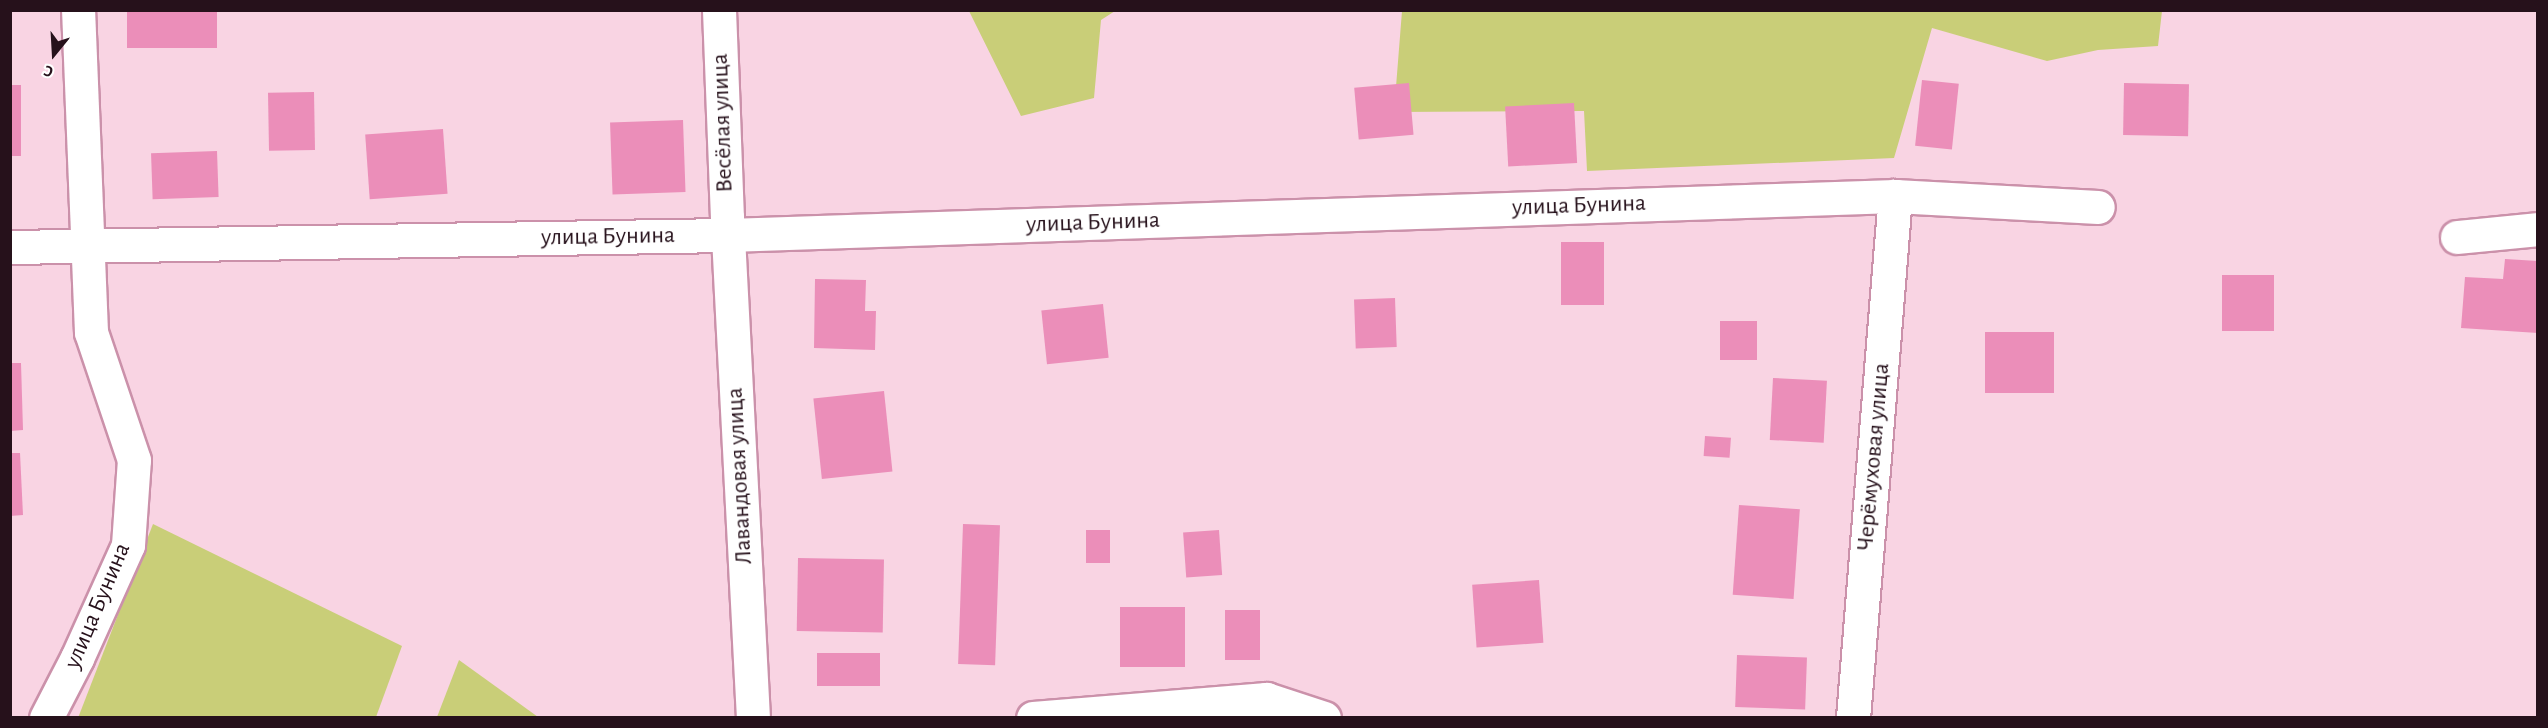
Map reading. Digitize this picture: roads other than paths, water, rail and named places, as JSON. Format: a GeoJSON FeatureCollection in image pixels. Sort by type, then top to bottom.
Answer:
{"type":"FeatureCollection","features":[{"type":"Feature","properties":{"kind":"street"},"geometry":{"type":"LineString","coordinates":[[78,10],[88,245]]}},
{"type":"Feature","properties":{"kind":"street","name":"Весёлая улица"},"geometry":{"type":"LineString","coordinates":[[719,10],[728,235]]}},
{"type":"Feature","properties":{"kind":"street","name":"улица Бунина"},"geometry":{"type":"LineString","coordinates":[[10,247],[728,235],[1895,196],[2098,207]]}},
{"type":"Feature","properties":{"kind":"street","name":"Черёмуховая улица"},"geometry":{"type":"LineString","coordinates":[[1853,717],[1895,196]]}},
{"type":"Feature","properties":{"kind":"street"},"geometry":{"type":"LineString","coordinates":[[2457,237],[2538,229]]}},
{"type":"Feature","properties":{"kind":"street","name":"Лавандовая улица"},"geometry":{"type":"LineString","coordinates":[[728,235],[753,717]]}},
{"type":"Feature","properties":{"kind":"street","name":"улица Бунина"},"geometry":{"type":"LineString","coordinates":[[46,717],[77,658],[128,545],[134,460],[91,332],[88,245]]}},
{"type":"Feature","properties":{"kind":"street"},"geometry":{"type":"LineString","coordinates":[[1033,717],[1266,699],[1324,717]]}}]}
